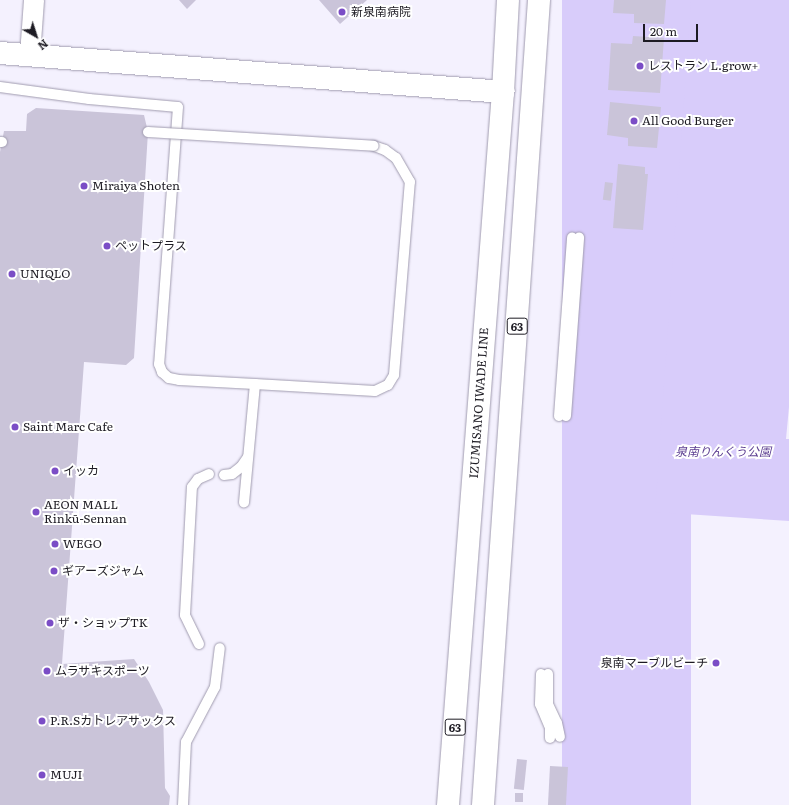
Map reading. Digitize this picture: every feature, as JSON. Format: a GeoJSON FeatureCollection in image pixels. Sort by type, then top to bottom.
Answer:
{"type":"FeatureCollection","features":[{"type":"Feature","properties":{"kind":"main road","name":"IZUMISANO IWADE LINE"},"geometry":{"type":"LineString","coordinates":[[448,805],[503,92],[508,0]]}},
{"type":"Feature","properties":{"kind":"main road","name":"63"},"geometry":{"type":"LineString","coordinates":[[483,805],[539,0]]}},
{"type":"Feature","properties":{"kind":"main road"},"geometry":{"type":"LineString","coordinates":[[0,53],[503,92]]}},
{"type":"Feature","properties":{"kind":"street"},"geometry":{"type":"LineString","coordinates":[[30,55],[34,0]]}},
{"type":"Feature","properties":{"kind":"lane"},"geometry":{"type":"LineString","coordinates":[[0,87],[89,99],[178,107],[159,364],[162,372],[169,378],[376,391],[388,385],[394,375],[410,182],[396,158],[385,150],[374,146],[148,132]]}},
{"type":"Feature","properties":{"kind":"lane"},"geometry":{"type":"LineString","coordinates":[[562,416],[575,237]]}},
{"type":"Feature","properties":{"kind":"lane"},"geometry":{"type":"LineString","coordinates":[[244,502],[255,384]]}},
{"type":"Feature","properties":{"kind":"lane"},"geometry":{"type":"LineString","coordinates":[[224,475],[232,474],[241,467],[248,457]]}},
{"type":"Feature","properties":{"kind":"lane"},"geometry":{"type":"LineString","coordinates":[[199,644],[184,615],[191,495],[192,487],[198,479],[209,474]]}},
{"type":"Feature","properties":{"kind":"lane"},"geometry":{"type":"LineString","coordinates":[[183,805],[186,742],[216,687],[220,648]]}},
{"type":"Feature","properties":{"kind":"lane"},"geometry":{"type":"LineString","coordinates":[[545,674],[548,704],[559,727],[555,737]]}},
{"type":"Feature","properties":{"kind":"green space","name":"泉南りんくう公園"},"geometry":{"type":"Polygon","coordinates":[[[562,0],[691,0],[691,805],[562,805],[562,0]]]}},
{"type":"Feature","properties":{"kind":"green space","name":"泉南りんくう公園"},"geometry":{"type":"Polygon","coordinates":[[[691,0],[789,0],[789,407],[786,439],[789,439],[789,521],[655,512],[691,0]]]}},
{"type":"Feature","properties":{"kind":"building"},"geometry":{"type":"Polygon","coordinates":[[[179,0],[196,0],[187,9],[179,0]]]}},
{"type":"Feature","properties":{"kind":"building","name":"新泉南病院"},"geometry":{"type":"Polygon","coordinates":[[[319,0],[367,0],[340,24],[319,0]]]}},
{"type":"Feature","properties":{"kind":"building"},"geometry":{"type":"Polygon","coordinates":[[[614,0],[666,0],[664,24],[634,23],[634,14],[613,13],[614,0]]]}},
{"type":"Feature","properties":{"kind":"building"},"geometry":{"type":"Polygon","coordinates":[[[633,36],[664,38],[660,93],[608,90],[611,43],[632,44],[633,36]]]}},
{"type":"Feature","properties":{"kind":"building","name":"All Good Burger"},"geometry":{"type":"Polygon","coordinates":[[[610,102],[661,107],[657,148],[628,146],[628,138],[607,135],[610,102]]]}},
{"type":"Feature","properties":{"kind":"building","name":"AEON MALL Rinkū-Sennan"},"geometry":{"type":"Polygon","coordinates":[[[36,108],[144,115],[148,132],[134,358],[126,365],[84,362],[62,664],[134,659],[149,682],[163,710],[165,788],[170,796],[169,805],[0,805],[0,152],[4,131],[26,131],[27,114],[36,108]]]}},
{"type":"Feature","properties":{"kind":"building"},"geometry":{"type":"Polygon","coordinates":[[[618,164],[645,167],[645,174],[648,174],[643,230],[613,228],[618,164]]]}},
{"type":"Feature","properties":{"kind":"building"},"geometry":{"type":"Polygon","coordinates":[[[605,182],[613,183],[611,201],[603,200],[605,182]]]}},
{"type":"Feature","properties":{"kind":"building"},"geometry":{"type":"Polygon","coordinates":[[[517,759],[527,760],[524,790],[514,789],[517,759]]]}},
{"type":"Feature","properties":{"kind":"building"},"geometry":{"type":"Polygon","coordinates":[[[550,766],[568,767],[566,805],[548,805],[550,766]]]}},
{"type":"Feature","properties":{"kind":"building"},"geometry":{"type":"Polygon","coordinates":[[[515,793],[523,793],[523,802],[515,802],[515,793]]]}},
{"type":"Feature","properties":{"kind":"place","name":"新泉南病院"},"geometry":{"type":"Point","coordinates":[342,12]}},
{"type":"Feature","properties":{"kind":"place","name":"レストラン L.grow+"},"geometry":{"type":"Point","coordinates":[640,66]}},
{"type":"Feature","properties":{"kind":"place","name":"All Good Burger"},"geometry":{"type":"Point","coordinates":[634,121]}},
{"type":"Feature","properties":{"kind":"place","name":"Miraiya Shoten"},"geometry":{"type":"Point","coordinates":[84,186]}},
{"type":"Feature","properties":{"kind":"place","name":"ペットプラス"},"geometry":{"type":"Point","coordinates":[107,246]}},
{"type":"Feature","properties":{"kind":"place","name":"UNIQLO"},"geometry":{"type":"Point","coordinates":[12,274]}},
{"type":"Feature","properties":{"kind":"place","name":"Saint Marc Cafe"},"geometry":{"type":"Point","coordinates":[15,427]}},
{"type":"Feature","properties":{"kind":"place","name":"イッカ"},"geometry":{"type":"Point","coordinates":[55,471]}},
{"type":"Feature","properties":{"kind":"place","name":"AEON MALL Rinkū-Sennan"},"geometry":{"type":"Point","coordinates":[36,512]}},
{"type":"Feature","properties":{"kind":"place","name":"WEGO"},"geometry":{"type":"Point","coordinates":[55,544]}},
{"type":"Feature","properties":{"kind":"place","name":"ギアーズジャム"},"geometry":{"type":"Point","coordinates":[54,571]}},
{"type":"Feature","properties":{"kind":"place","name":"ザ・ショップTK"},"geometry":{"type":"Point","coordinates":[50,623]}},
{"type":"Feature","properties":{"kind":"place","name":"泉南マーブルビーチ"},"geometry":{"type":"Point","coordinates":[716,663]}},
{"type":"Feature","properties":{"kind":"place","name":"ムラサキスポーツ"},"geometry":{"type":"Point","coordinates":[47,671]}},
{"type":"Feature","properties":{"kind":"place","name":"P.R.Sカトレアサックス"},"geometry":{"type":"Point","coordinates":[42,721]}},
{"type":"Feature","properties":{"kind":"place","name":"MUJI"},"geometry":{"type":"Point","coordinates":[42,775]}}]}
